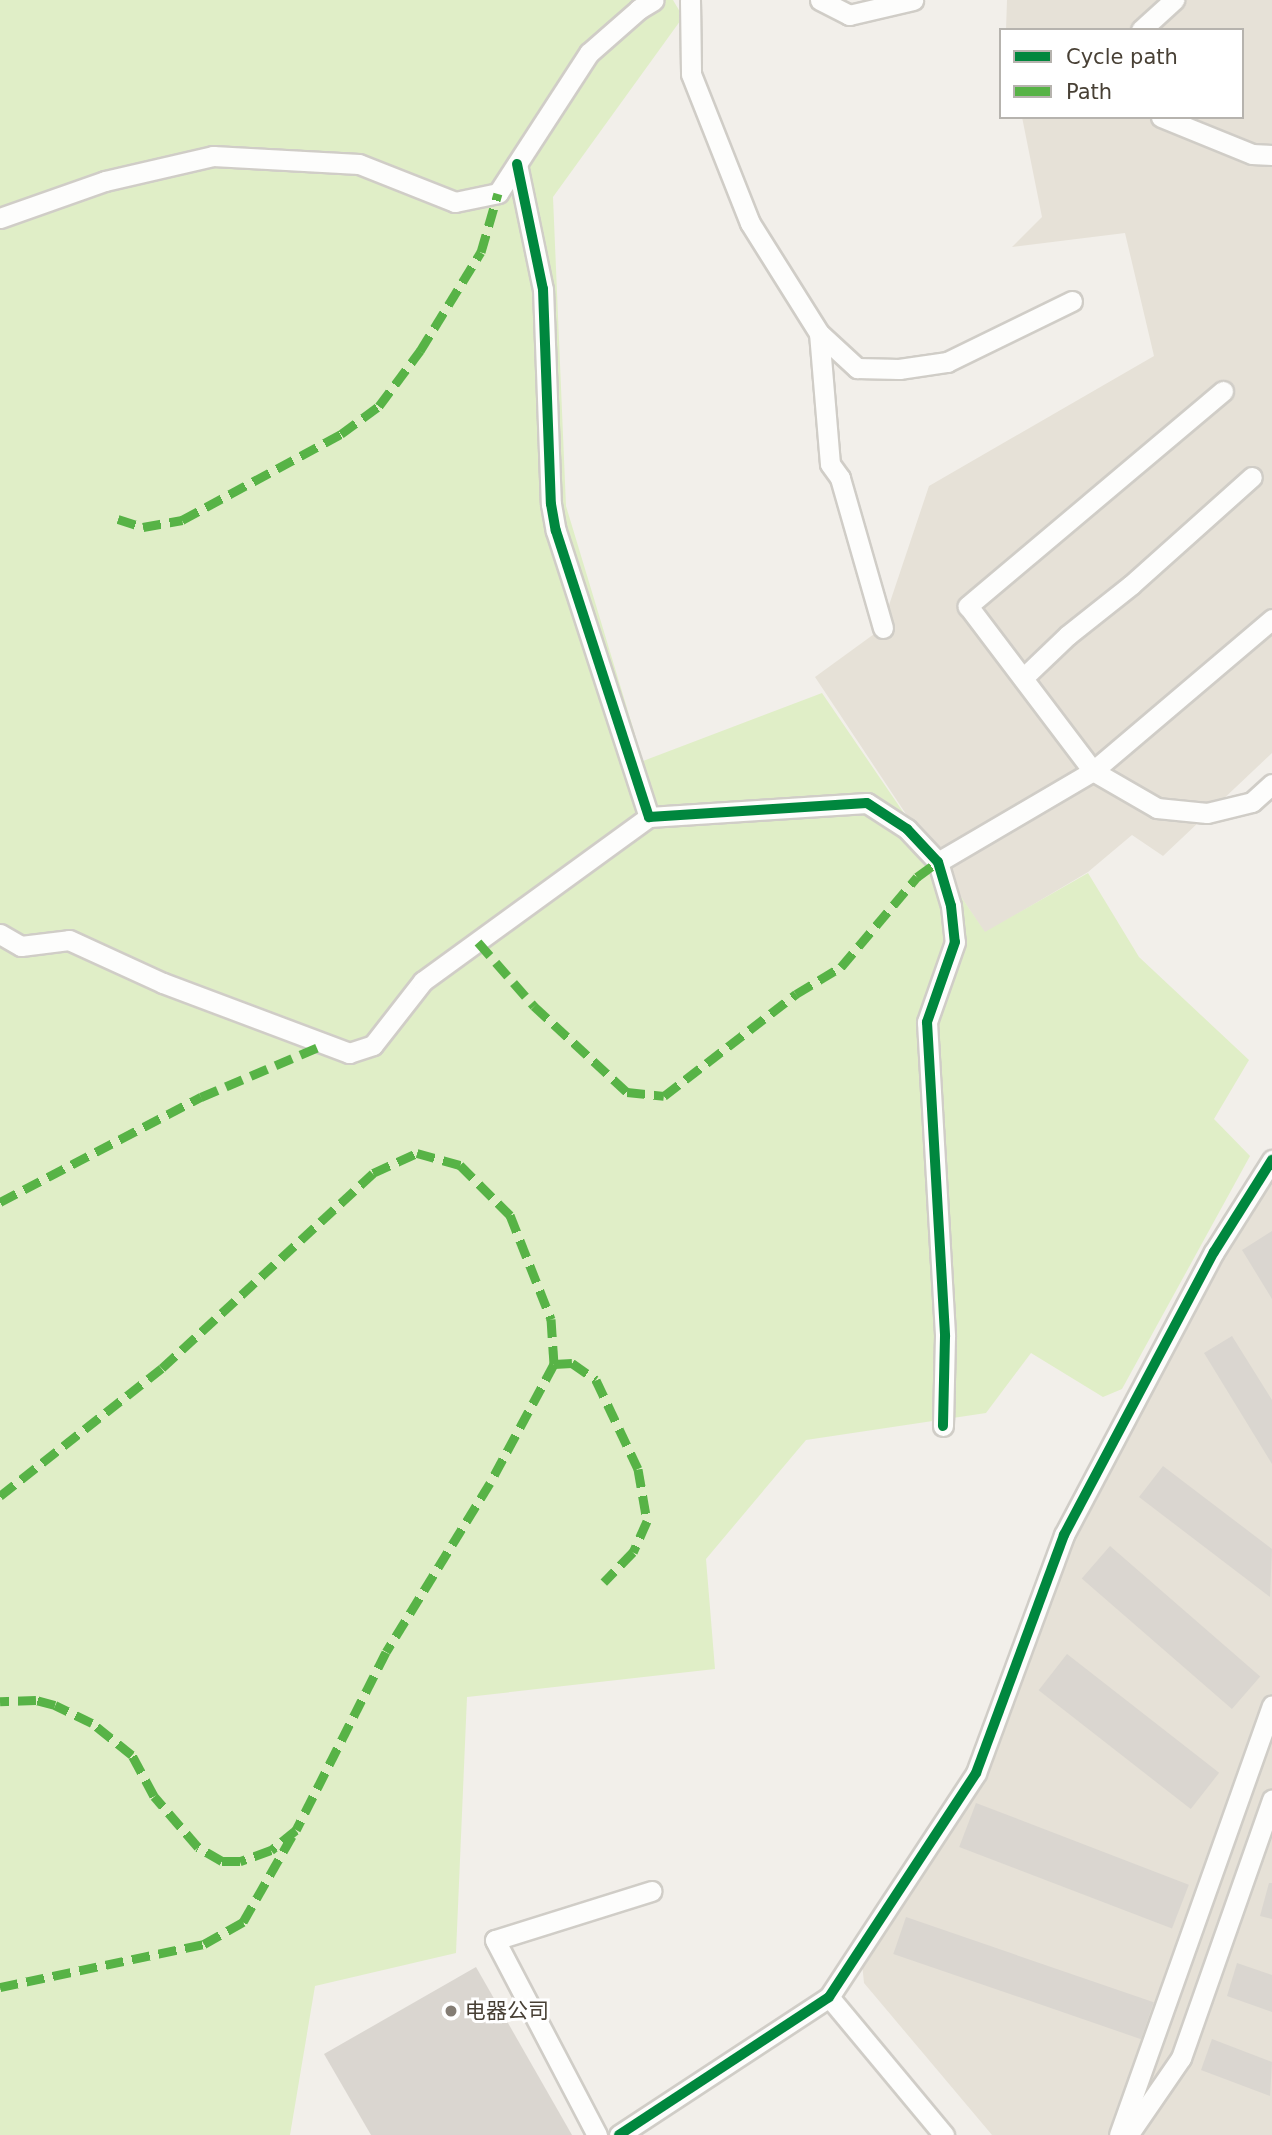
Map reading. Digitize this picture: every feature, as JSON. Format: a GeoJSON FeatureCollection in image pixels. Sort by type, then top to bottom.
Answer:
{"type":"FeatureCollection","features":[{"type":"Feature","properties":{"kind":"street"},"geometry":{"type":"LineString","coordinates":[[0,218],[105,181],[213,156],[359,163],[455,202],[498,193],[589,53],[639,9],[654,0]]}},
{"type":"Feature","properties":{"kind":"street"},"geometry":{"type":"LineString","coordinates":[[690,0],[691,74],[750,223],[818,332],[857,368],[899,369],[947,362],[1072,301]]}},
{"type":"Feature","properties":{"kind":"street"},"geometry":{"type":"LineString","coordinates":[[820,0],[849,15],[913,0]]}},
{"type":"Feature","properties":{"kind":"street"},"geometry":{"type":"LineString","coordinates":[[1143,28],[1174,0]]}},
{"type":"Feature","properties":{"kind":"street"},"geometry":{"type":"LineString","coordinates":[[1166,119],[1252,154],[1272,155]]}},
{"type":"Feature","properties":{"kind":"street"},"geometry":{"type":"LineString","coordinates":[[517,164],[543,289],[551,504],[556,531],[649,817]]}},
{"type":"Feature","properties":{"kind":"street"},"geometry":{"type":"LineString","coordinates":[[818,332],[830,464],[840,478],[883,628]]}},
{"type":"Feature","properties":{"kind":"street"},"geometry":{"type":"LineString","coordinates":[[1223,391],[968,606],[1093,771],[1157,808],[1207,813],[1252,802],[1272,784]]}},
{"type":"Feature","properties":{"kind":"street"},"geometry":{"type":"LineString","coordinates":[[1023,678],[1068,635],[1131,585],[1252,477]]}},
{"type":"Feature","properties":{"kind":"street"},"geometry":{"type":"LineString","coordinates":[[938,862],[1093,771],[1272,619]]}},
{"type":"Feature","properties":{"kind":"street"},"geometry":{"type":"LineString","coordinates":[[0,934],[22,946],[69,940],[163,983],[349,1053],[373,1045],[423,981],[649,817],[867,803],[907,829],[938,862],[951,906],[955,942],[927,1022],[945,1336],[943,1426]]}},
{"type":"Feature","properties":{"kind":"street"},"geometry":{"type":"LineString","coordinates":[[619,2135],[829,1997],[976,1773],[1064,1535],[1214,1252],[1272,1160]]}},
{"type":"Feature","properties":{"kind":"street"},"geometry":{"type":"LineString","coordinates":[[1119,2135],[1272,1705]]}},
{"type":"Feature","properties":{"kind":"street"},"geometry":{"type":"LineString","coordinates":[[1128,2135],[1181,2058],[1272,1800]]}},
{"type":"Feature","properties":{"kind":"street"},"geometry":{"type":"LineString","coordinates":[[597,2135],[495,1940],[650,1891]]}},
{"type":"Feature","properties":{"kind":"street"},"geometry":{"type":"LineString","coordinates":[[829,1997],[944,2135]]}},
{"type":"Feature","properties":{"kind":"shaded area"},"geometry":{"type":"Polygon","coordinates":[[[1007,0],[1272,0],[1272,753],[1163,856],[1132,835],[1088,872],[985,933],[815,677],[881,629],[929,486],[1154,356],[1125,233],[1012,247],[1042,217],[1022,119],[1244,119],[1244,28],[1006,28],[1007,0]]]}},
{"type":"Feature","properties":{"kind":"shaded area"},"geometry":{"type":"Polygon","coordinates":[[[1272,1170],[1272,2135],[992,2135],[864,1983],[862,1963],[984,1779],[1069,1551],[1220,1259],[1272,1170]]]}},
{"type":"Feature","properties":{"kind":"green space"},"geometry":{"type":"Polygon","coordinates":[[[0,0],[673,0],[683,17],[553,197],[566,506],[643,761],[822,693],[985,932],[1088,873],[1139,957],[1249,1060],[1214,1119],[1250,1156],[1122,1389],[1103,1397],[1031,1353],[986,1413],[806,1440],[706,1559],[715,1669],[467,1697],[456,1953],[315,1986],[290,2135],[0,2135],[0,0]]]}},
{"type":"Feature","properties":{"kind":"building"},"geometry":{"type":"Polygon","coordinates":[[[1272,1231],[1272,1299],[1242,1250],[1272,1231]]]}},
{"type":"Feature","properties":{"kind":"building"},"geometry":{"type":"Polygon","coordinates":[[[1232,1336],[1272,1400],[1272,1464],[1204,1353],[1232,1336]]]}},
{"type":"Feature","properties":{"kind":"building"},"geometry":{"type":"Polygon","coordinates":[[[1163,1466],[1272,1549],[1270,1597],[1139,1497],[1163,1466]]]}},
{"type":"Feature","properties":{"kind":"building"},"geometry":{"type":"Polygon","coordinates":[[[1110,1546],[1260,1677],[1232,1709],[1082,1578],[1110,1546]]]}},
{"type":"Feature","properties":{"kind":"building"},"geometry":{"type":"Polygon","coordinates":[[[1067,1654],[1219,1773],[1191,1809],[1039,1690],[1067,1654]]]}},
{"type":"Feature","properties":{"kind":"building"},"geometry":{"type":"Polygon","coordinates":[[[976,1803],[1189,1885],[1172,1929],[959,1847],[976,1803]]]}},
{"type":"Feature","properties":{"kind":"building"},"geometry":{"type":"Polygon","coordinates":[[[1269,1883],[1272,1883],[1272,1919],[1260,1916],[1269,1883]]]}},
{"type":"Feature","properties":{"kind":"building"},"geometry":{"type":"Polygon","coordinates":[[[906,1917],[1154,2002],[1141,2039],[893,1954],[906,1917]]]}},
{"type":"Feature","properties":{"kind":"building"},"geometry":{"type":"Polygon","coordinates":[[[1237,1963],[1272,1975],[1272,2012],[1227,1996],[1237,1963]]]}},
{"type":"Feature","properties":{"kind":"building","name":"电器公司"},"geometry":{"type":"Polygon","coordinates":[[[476,1967],[572,2135],[371,2135],[324,2054],[476,1967]]]}},
{"type":"Feature","properties":{"kind":"building"},"geometry":{"type":"Polygon","coordinates":[[[1212,2039],[1272,2062],[1270,2096],[1201,2070],[1212,2039]]]}},
{"type":"Feature","properties":{"kind":"marked path"},"geometry":{"type":"LineString","coordinates":[[118,519],[143,527],[182,520],[341,434],[379,406],[420,351],[481,252],[498,193]]}},
{"type":"Feature","properties":{"kind":"marked path"},"geometry":{"type":"LineString","coordinates":[[478,942],[534,1006],[627,1092],[664,1096],[796,994],[841,967],[917,877],[938,862]]}},
{"type":"Feature","properties":{"kind":"marked path"},"geometry":{"type":"LineString","coordinates":[[0,1202],[201,1097],[325,1044]]}},
{"type":"Feature","properties":{"kind":"marked path"},"geometry":{"type":"LineString","coordinates":[[0,1496],[162,1368],[373,1173],[417,1153],[460,1165],[510,1215],[551,1319],[554,1364],[490,1483],[386,1652],[296,1830],[271,1850],[240,1861],[222,1861],[198,1847],[154,1796],[132,1755],[92,1723],[55,1705],[36,1700],[0,1701]]}},
{"type":"Feature","properties":{"kind":"marked path"},"geometry":{"type":"LineString","coordinates":[[554,1364],[572,1363],[596,1380],[638,1469],[647,1521],[633,1552],[604,1582]]}},
{"type":"Feature","properties":{"kind":"marked path"},"geometry":{"type":"LineString","coordinates":[[0,1987],[204,1944],[243,1922],[292,1836]]}},
{"type":"Feature","properties":{"kind":"cycle path"},"geometry":{"type":"LineString","coordinates":[[517,164],[543,289],[551,504],[556,531],[649,817],[867,803],[907,829],[938,862],[951,906],[955,942],[927,1022],[945,1336],[943,1426]]}},
{"type":"Feature","properties":{"kind":"cycle path"},"geometry":{"type":"LineString","coordinates":[[619,2135],[829,1997],[976,1773],[1064,1535],[1214,1252],[1272,1160]]}},
{"type":"Feature","properties":{"kind":"place","name":"电器公司"},"geometry":{"type":"Point","coordinates":[451,2011]}}]}
